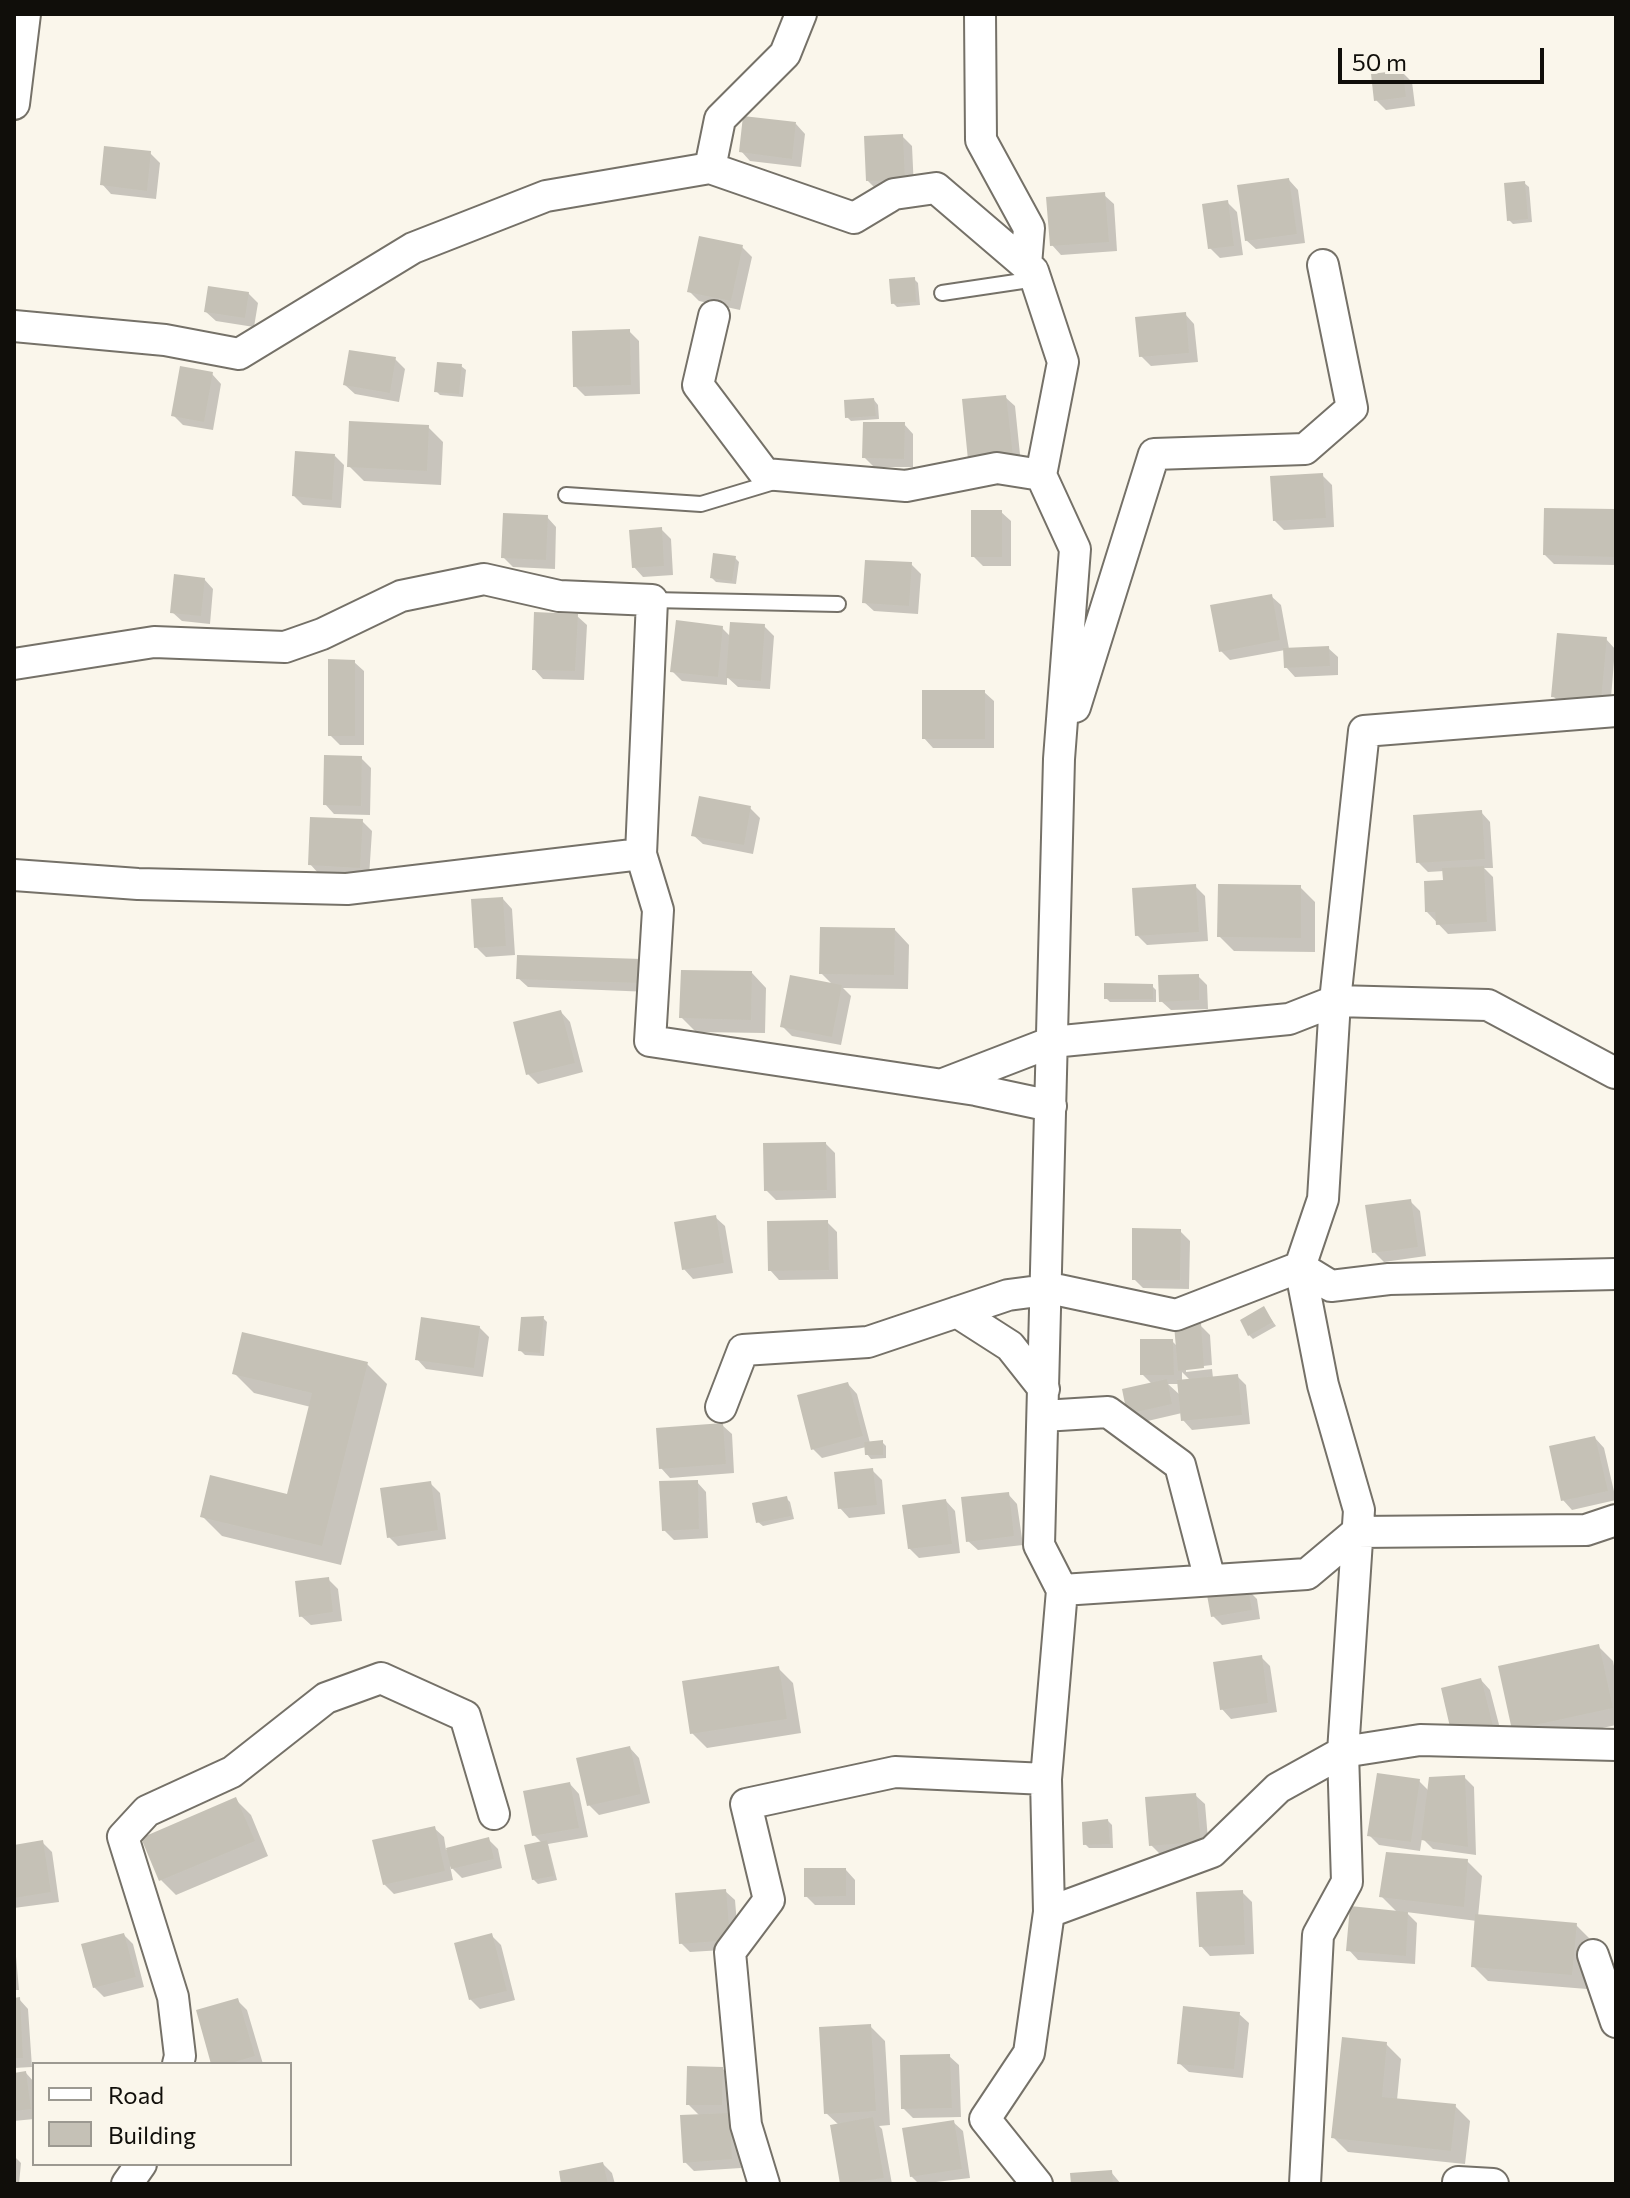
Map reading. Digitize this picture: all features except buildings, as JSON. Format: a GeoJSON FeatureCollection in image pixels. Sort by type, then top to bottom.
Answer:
{"type":"FeatureCollection","features":[{"type":"Feature","properties":{"kind":"street"},"geometry":{"type":"LineString","coordinates":[[14,104],[25,14]]}},
{"type":"Feature","properties":{"kind":"street"},"geometry":{"type":"LineString","coordinates":[[710,168],[720,119],[785,54],[801,14]]}},
{"type":"Feature","properties":{"kind":"street"},"geometry":{"type":"LineString","coordinates":[[980,14],[981,140],[1029,228],[1031,272],[1063,362],[1041,475],[1075,549],[1059,759],[1039,1545],[1062,1590],[1046,1779],[1049,1912],[1029,2053],[985,2119],[1037,2184]]}},
{"type":"Feature","properties":{"kind":"street"},"geometry":{"type":"LineString","coordinates":[[14,326],[165,340],[239,354],[413,248],[546,196],[710,168],[854,218],[894,194],[936,188],[1031,272]]}},
{"type":"Feature","properties":{"kind":"street"},"geometry":{"type":"LineString","coordinates":[[1059,759],[1154,454],[1305,449],[1352,408],[1323,265]]}},
{"type":"Feature","properties":{"kind":"street"},"geometry":{"type":"LineString","coordinates":[[714,316],[698,385],[765,474],[906,486],[997,468],[1041,475]]}},
{"type":"Feature","properties":{"kind":"street"},"geometry":{"type":"LineString","coordinates":[[14,664],[154,642],[285,647],[322,634],[401,596],[484,579],[559,596],[652,600],[641,854],[658,910],[650,1041],[941,1085],[1051,1106]]}},
{"type":"Feature","properties":{"kind":"street"},"geometry":{"type":"LineString","coordinates":[[1305,2184],[1318,1935],[1347,1882],[1343,1752],[1359,1510],[1323,1385],[1300,1267],[1323,1199],[1335,1001],[1364,731],[1616,711]]}},
{"type":"Feature","properties":{"kind":"street"},"geometry":{"type":"LineString","coordinates":[[14,875],[138,884],[347,889],[641,854]]}},
{"type":"Feature","properties":{"kind":"street"},"geometry":{"type":"LineString","coordinates":[[941,1085],[1052,1042],[1289,1019],[1335,1001],[1488,1005],[1615,1073]]}},
{"type":"Feature","properties":{"kind":"street"},"geometry":{"type":"LineString","coordinates":[[1300,1267],[1331,1286],[1389,1279],[1616,1274]]}},
{"type":"Feature","properties":{"kind":"street"},"geometry":{"type":"LineString","coordinates":[[721,1407],[743,1350],[868,1342],[1008,1295],[1054,1289],[1176,1315],[1300,1267]]}},
{"type":"Feature","properties":{"kind":"street"},"geometry":{"type":"LineString","coordinates":[[957,1312],[1010,1346],[1043,1402]]}},
{"type":"Feature","properties":{"kind":"street"},"geometry":{"type":"LineString","coordinates":[[1043,1402],[1108,1412],[1180,1465],[1210,1580]]}},
{"type":"Feature","properties":{"kind":"street"},"geometry":{"type":"LineString","coordinates":[[1062,1590],[1307,1574],[1357,1532],[1586,1530],[1616,1520]]}},
{"type":"Feature","properties":{"kind":"street"},"geometry":{"type":"LineString","coordinates":[[178,2062],[173,1997],[123,1837],[147,1811],[232,1772],[326,1698],[381,1678],[465,1716],[494,1814]]}},
{"type":"Feature","properties":{"kind":"street"},"geometry":{"type":"LineString","coordinates":[[1049,1912],[1212,1852],[1278,1788],[1343,1752],[1420,1740],[1616,1745]]}},
{"type":"Feature","properties":{"kind":"street"},"geometry":{"type":"LineString","coordinates":[[764,2184],[746,2125],[730,1952],[769,1900],[746,1804],[895,1772],[1046,1779]]}},
{"type":"Feature","properties":{"kind":"street"},"geometry":{"type":"LineString","coordinates":[[1593,1955],[1616,2022]]}},
{"type":"Feature","properties":{"kind":"street"},"geometry":{"type":"LineString","coordinates":[[127,2184],[140,2166]]}},
{"type":"Feature","properties":{"kind":"street"},"geometry":{"type":"LineString","coordinates":[[1458,2182],[1493,2184]]}},
{"type":"Feature","properties":{"kind":"lane"},"geometry":{"type":"LineString","coordinates":[[942,293],[1031,272]]}},
{"type":"Feature","properties":{"kind":"lane"},"geometry":{"type":"LineString","coordinates":[[566,495],[701,504],[793,476]]}},
{"type":"Feature","properties":{"kind":"lane"},"geometry":{"type":"LineString","coordinates":[[652,600],[838,604]]}}]}
